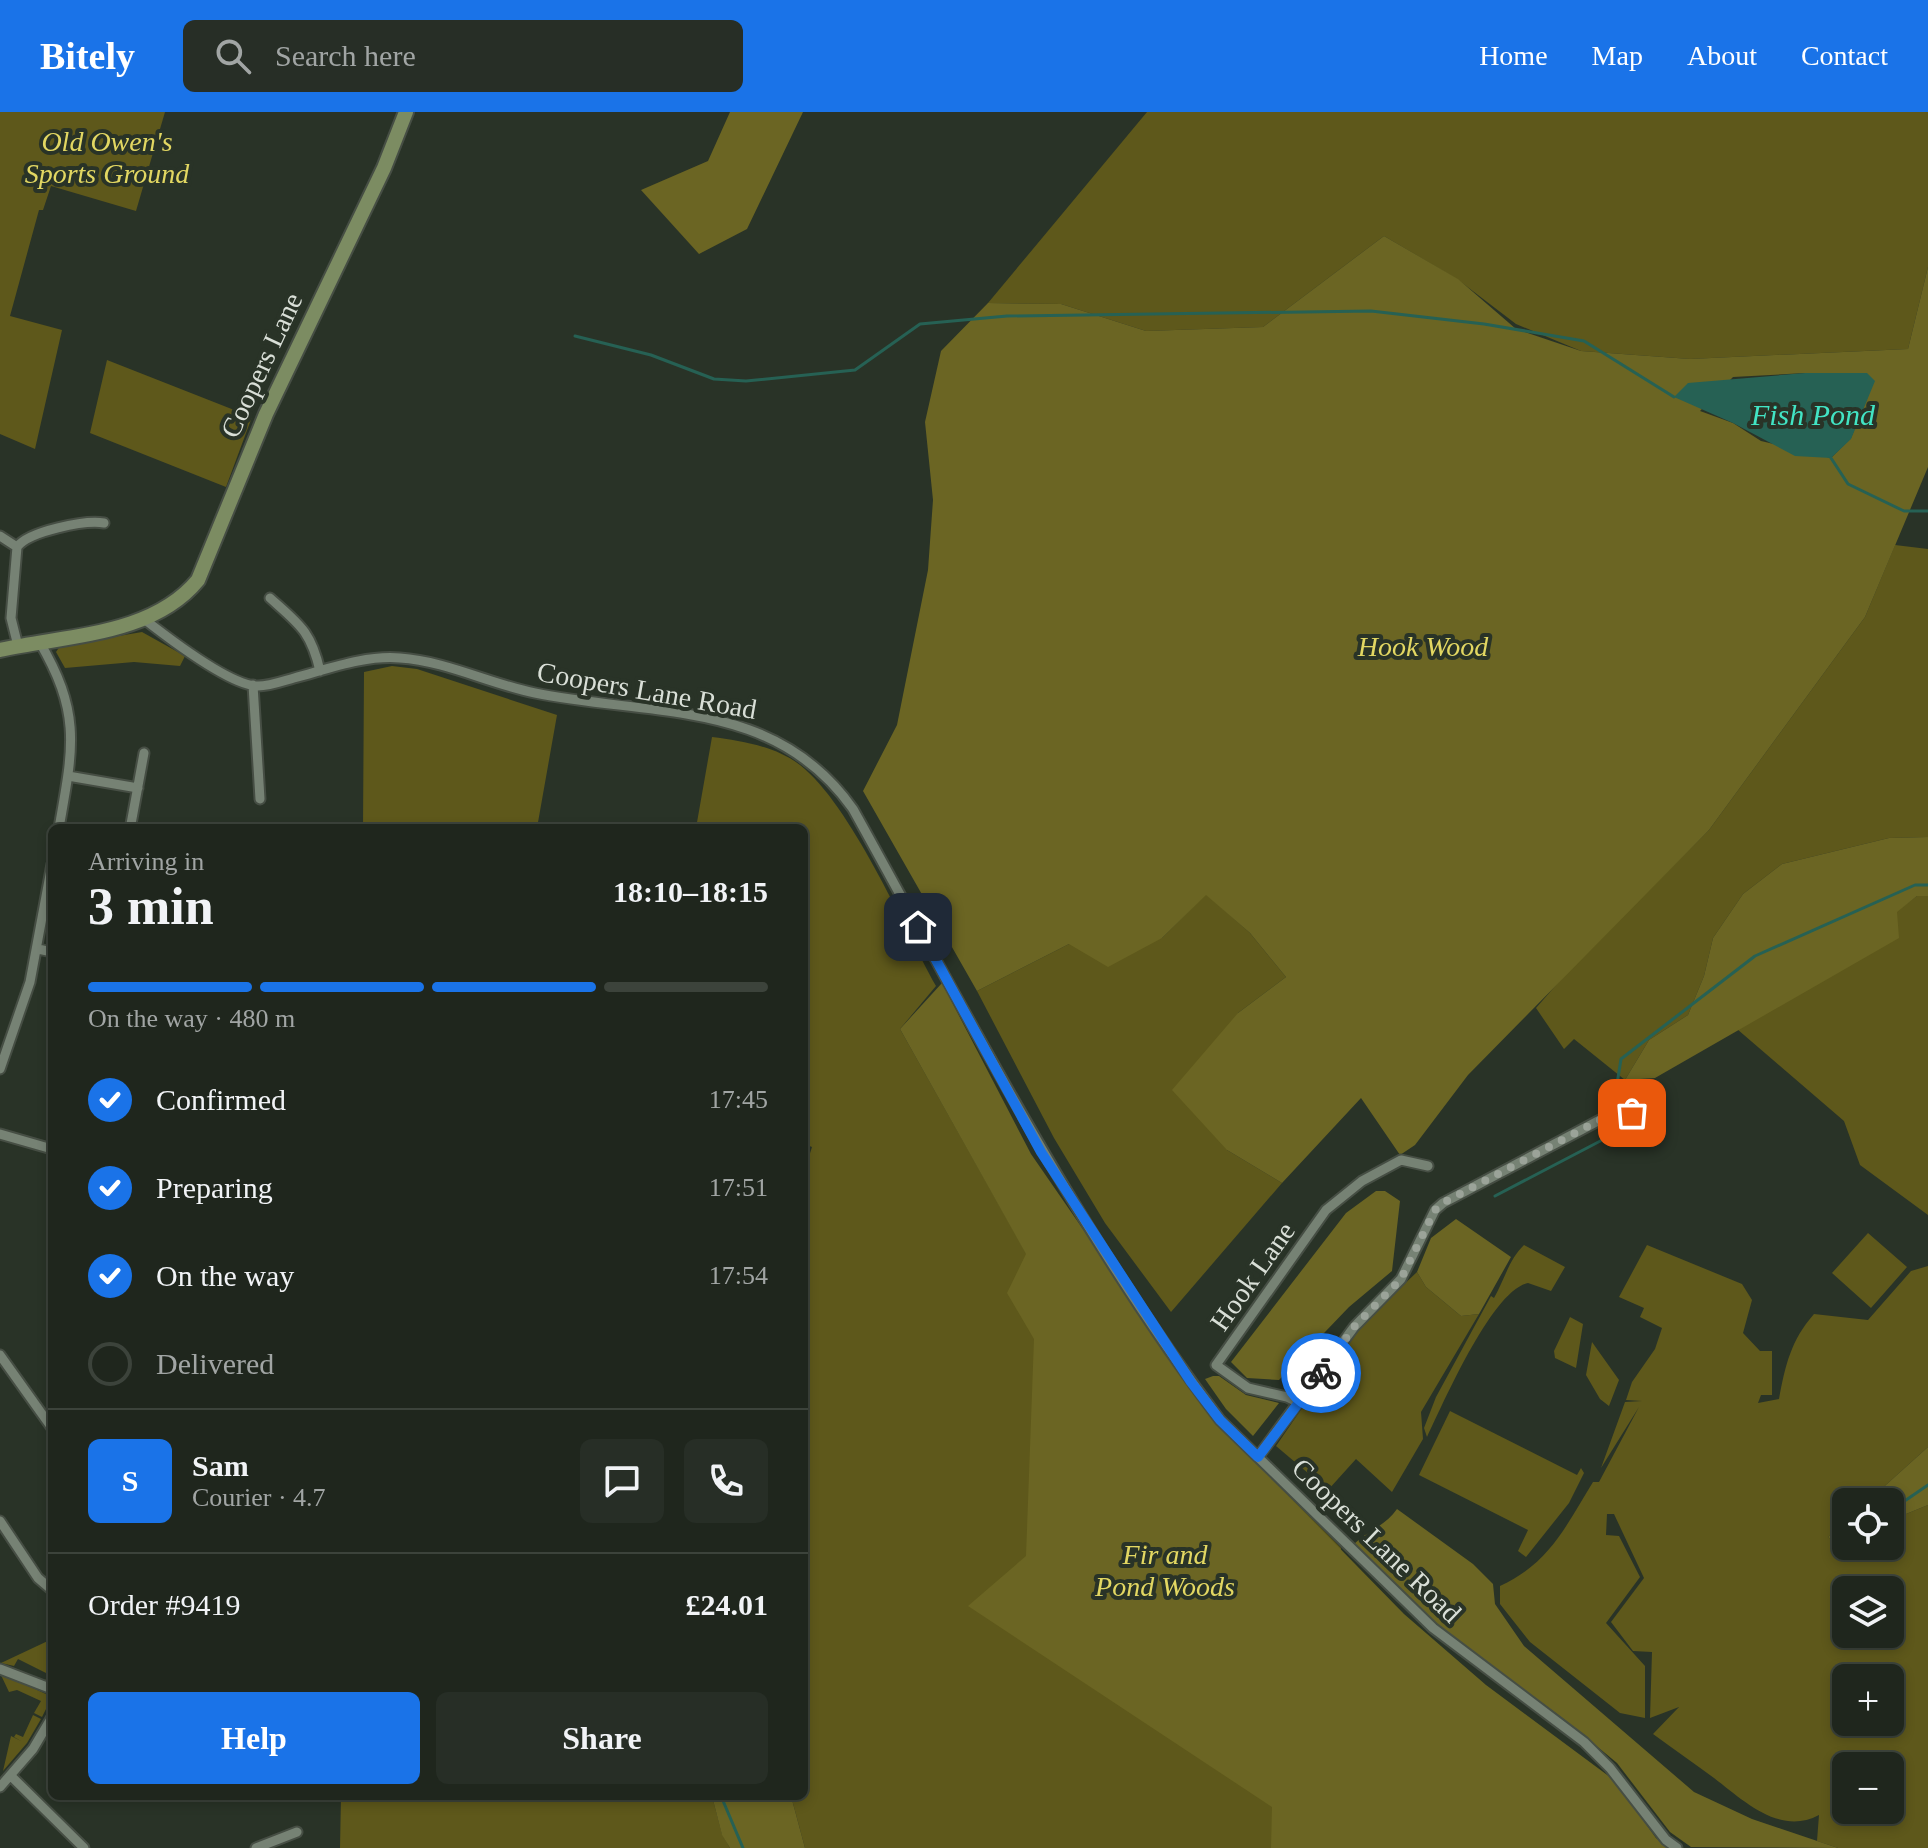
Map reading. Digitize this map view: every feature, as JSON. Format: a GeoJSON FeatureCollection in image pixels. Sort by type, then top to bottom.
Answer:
{"type":"FeatureCollection","features":[{"type":"Feature","properties":{"kind":"main road","name":"Coopers Lane"},"geometry":{"type":"LineString","coordinates":[[0,650],[164,612],[198,580],[277,388],[384,168],[406,112]]}},
{"type":"Feature","properties":{"kind":"street"},"geometry":{"type":"LineString","coordinates":[[18,646],[11,618],[17,547],[25,539],[89,521],[104,523]]}},
{"type":"Feature","properties":{"kind":"street"},"geometry":{"type":"LineString","coordinates":[[0,536],[17,547]]}},
{"type":"Feature","properties":{"kind":"street"},"geometry":{"type":"LineString","coordinates":[[270,598],[305,628],[312,640],[320,671]]}},
{"type":"Feature","properties":{"kind":"street"},"geometry":{"type":"LineString","coordinates":[[144,619],[233,678],[253,685],[260,799]]}},
{"type":"Feature","properties":{"kind":"street"},"geometry":{"type":"LineString","coordinates":[[39,641],[58,675],[69,707],[72,743],[60,824]]}},
{"type":"Feature","properties":{"kind":"street","name":"Coopers Lane Road"},"geometry":{"type":"LineString","coordinates":[[253,685],[370,659],[422,661],[497,685],[539,694],[737,725],[785,743],[817,766],[853,809],[1041,1152],[1191,1382],[1220,1420],[1433,1628],[1584,1742],[1610,1768],[1666,1840],[1677,1848]]}},
{"type":"Feature","properties":{"kind":"street"},"geometry":{"type":"LineString","coordinates":[[131,824],[144,753]]}},
{"type":"Feature","properties":{"kind":"street"},"geometry":{"type":"LineString","coordinates":[[68,776],[138,788]]}},
{"type":"Feature","properties":{"kind":"street"},"geometry":{"type":"LineString","coordinates":[[0,1069],[22,1011],[48,905]]}},
{"type":"Feature","properties":{"kind":"street"},"geometry":{"type":"LineString","coordinates":[[38,949],[48,951]]}},
{"type":"Feature","properties":{"kind":"street"},"geometry":{"type":"LineString","coordinates":[[1258,1457],[1354,1327],[1401,1279],[1435,1210],[1443,1203],[1615,1112],[1632,1113],[1648,1120]]}},
{"type":"Feature","properties":{"kind":"street"},"geometry":{"type":"LineString","coordinates":[[0,1134],[48,1148]]}},
{"type":"Feature","properties":{"kind":"street","name":"Hook Lane"},"geometry":{"type":"LineString","coordinates":[[1299,1403],[1248,1388],[1216,1365],[1326,1210],[1362,1181],[1401,1160],[1428,1166]]}},
{"type":"Feature","properties":{"kind":"street"},"geometry":{"type":"LineString","coordinates":[[0,1355],[48,1422]]}},
{"type":"Feature","properties":{"kind":"street"},"geometry":{"type":"LineString","coordinates":[[0,1521],[38,1578],[48,1587]]}},
{"type":"Feature","properties":{"kind":"street"},"geometry":{"type":"LineString","coordinates":[[0,1669],[48,1687]]}},
{"type":"Feature","properties":{"kind":"street"},"geometry":{"type":"LineString","coordinates":[[0,1787],[12,1777],[48,1723]]}},
{"type":"Feature","properties":{"kind":"street"},"geometry":{"type":"LineString","coordinates":[[12,1777],[84,1848]]}},
{"type":"Feature","properties":{"kind":"street"},"geometry":{"type":"LineString","coordinates":[[256,1848],[297,1832]]}},
{"type":"Feature","properties":{"kind":"green space","name":"Old Owen's Sports Ground"},"geometry":{"type":"Polygon","coordinates":[[[0,112],[165,112],[136,211],[51,186],[43,210],[39,210],[10,316],[62,330],[35,449],[0,434],[0,112]]]}},
{"type":"Feature","properties":{"kind":"green space"},"geometry":{"type":"Polygon","coordinates":[[[730,112],[803,112],[747,229],[699,254],[641,190],[708,161],[730,112]]]}},
{"type":"Feature","properties":{"kind":"green space"},"geometry":{"type":"Polygon","coordinates":[[[1147,112],[1928,112],[1928,267],[1908,349],[1690,359],[1581,351],[1516,324],[1457,279],[1384,236],[1263,327],[1146,331],[1061,304],[988,303],[1147,112]]]}},
{"type":"Feature","properties":{"kind":"green space","name":"Hook Wood"},"geometry":{"type":"Polygon","coordinates":[[[1384,236],[1458,279],[1516,329],[1581,351],[1690,359],[1908,349],[1928,267],[1928,467],[1865,617],[1709,830],[1468,1075],[1415,1145],[1400,1155],[1361,1098],[1282,1183],[1227,1150],[1172,1090],[1238,1013],[1286,977],[1250,933],[1206,895],[1162,938],[1108,967],[1069,944],[977,991],[863,791],[897,725],[928,570],[933,500],[925,422],[941,351],[988,303],[1061,304],[1146,331],[1263,327],[1384,236]],[[1805,373],[1733,377],[1700,411],[1733,423],[1761,441],[1831,458],[1851,438],[1874,381],[1805,373]]]}},
{"type":"Feature","properties":{"kind":"green space"},"geometry":{"type":"Polygon","coordinates":[[[107,360],[252,417],[226,487],[90,433],[107,360]]]}},
{"type":"Feature","properties":{"kind":"green space"},"geometry":{"type":"Polygon","coordinates":[[[1895,545],[1928,549],[1928,837],[1889,838],[1782,864],[1743,894],[1713,938],[1704,976],[1688,1015],[1649,1040],[1625,1080],[1574,1039],[1564,1049],[1536,1008],[1578,960],[1709,830],[1865,617],[1895,545]]]}},
{"type":"Feature","properties":{"kind":"green space"},"geometry":{"type":"Polygon","coordinates":[[[142,632],[185,656],[180,666],[134,662],[65,668],[56,652],[60,646],[142,632]]]}},
{"type":"Feature","properties":{"kind":"green space"},"geometry":{"type":"Polygon","coordinates":[[[392,666],[417,669],[557,715],[538,824],[363,824],[364,672],[392,666]]]}},
{"type":"Feature","properties":{"kind":"green space"},"geometry":{"type":"Polygon","coordinates":[[[712,737],[769,749],[800,765],[819,784],[857,837],[936,986],[900,1029],[1026,1253],[1179,1371],[1217,1423],[1341,1548],[1355,1848],[805,1848],[792,1800],[808,1800],[808,1160],[812,1147],[808,1146],[808,824],[697,824],[712,737]]]}},
{"type":"Feature","properties":{"kind":"green space"},"geometry":{"type":"Polygon","coordinates":[[[1928,837],[1928,896],[1917,896],[1897,912],[1899,938],[1655,1078],[1625,1080],[1649,1040],[1688,1015],[1704,976],[1713,938],[1743,894],[1782,864],[1889,838],[1928,837]]]}},
{"type":"Feature","properties":{"kind":"green space"},"geometry":{"type":"Polygon","coordinates":[[[1206,894],[1250,933],[1286,977],[1238,1013],[1227,1150],[1282,1183],[1171,1312],[1105,1223],[1054,1138],[977,991],[1069,944],[1162,938],[1206,894]]]}},
{"type":"Feature","properties":{"kind":"green space"},"geometry":{"type":"Polygon","coordinates":[[[1917,896],[1928,896],[1928,1215],[1860,1165],[1844,1121],[1737,1029],[1917,896]]]}},
{"type":"Feature","properties":{"kind":"green space","name":"Fir and Pond Woods"},"geometry":{"type":"Polygon","coordinates":[[[942,983],[1031,1154],[1217,1423],[1404,1614],[1486,1685],[1614,1780],[1656,1838],[1669,1848],[1271,1848],[1272,1807],[968,1606],[1026,1556],[1034,1339],[1007,1293],[1026,1254],[900,1029],[942,983]]]}},
{"type":"Feature","properties":{"kind":"green space"},"geometry":{"type":"Polygon","coordinates":[[[1376,1191],[1385,1191],[1400,1201],[1392,1271],[1349,1307],[1279,1380],[1247,1378],[1231,1362],[1346,1213],[1376,1191]]]}},
{"type":"Feature","properties":{"kind":"green space"},"geometry":{"type":"Polygon","coordinates":[[[1456,1219],[1511,1257],[1479,1314],[1461,1316],[1426,1287],[1417,1272],[1431,1238],[1456,1219]]]}},
{"type":"Feature","properties":{"kind":"green space"},"geometry":{"type":"Polygon","coordinates":[[[1868,1233],[1907,1267],[1871,1308],[1832,1273],[1868,1233]]]}},
{"type":"Feature","properties":{"kind":"green space"},"geometry":{"type":"Polygon","coordinates":[[[1524,1245],[1565,1267],[1551,1291],[1528,1283],[1514,1290],[1499,1305],[1470,1350],[1427,1437],[1424,1428],[1436,1397],[1491,1296],[1494,1298],[1511,1263],[1524,1245]]]}},
{"type":"Feature","properties":{"kind":"green space"},"geometry":{"type":"Polygon","coordinates":[[[1647,1245],[1742,1284],[1752,1300],[1743,1333],[1760,1351],[1772,1351],[1772,1395],[1761,1395],[1758,1403],[1779,1399],[1790,1354],[1814,1314],[1868,1320],[1911,1271],[1928,1266],[1928,1447],[1883,1488],[1832,1488],[1832,1533],[1828,1537],[1832,1540],[1832,1560],[1904,1560],[1904,1516],[1928,1505],[1928,1848],[1838,1848],[1817,1841],[1819,1815],[1790,1821],[1763,1813],[1653,1734],[1679,1707],[1650,1718],[1652,1652],[1633,1651],[1611,1622],[1644,1578],[1614,1514],[1607,1514],[1606,1535],[1619,1536],[1640,1577],[1606,1623],[1645,1666],[1645,1718],[1620,1713],[1530,1642],[1500,1604],[1500,1586],[1517,1577],[1544,1555],[1593,1482],[1599,1482],[1639,1407],[1601,1468],[1625,1402],[1642,1401],[1626,1400],[1632,1382],[1655,1349],[1662,1328],[1640,1317],[1644,1308],[1619,1297],[1647,1245]]]}},
{"type":"Feature","properties":{"kind":"green space"},"geometry":{"type":"Polygon","coordinates":[[[1417,1272],[1426,1287],[1461,1316],[1479,1314],[1421,1412],[1423,1439],[1392,1492],[1356,1459],[1328,1490],[1276,1446],[1355,1331],[1417,1272]]]}},
{"type":"Feature","properties":{"kind":"green space"},"geometry":{"type":"Polygon","coordinates":[[[1570,1317],[1583,1324],[1576,1368],[1555,1358],[1554,1351],[1570,1317]]]}},
{"type":"Feature","properties":{"kind":"green space"},"geometry":{"type":"Polygon","coordinates":[[[1592,1342],[1619,1380],[1609,1406],[1600,1399],[1586,1375],[1592,1342]]]}},
{"type":"Feature","properties":{"kind":"green space"},"geometry":{"type":"Polygon","coordinates":[[[1219,1376],[1246,1395],[1279,1403],[1253,1436],[1226,1409],[1205,1379],[1219,1376]]]}},
{"type":"Feature","properties":{"kind":"green space"},"geometry":{"type":"Polygon","coordinates":[[[1450,1411],[1577,1475],[1581,1468],[1584,1473],[1569,1503],[1526,1557],[1518,1551],[1528,1530],[1419,1475],[1450,1411]]]}},
{"type":"Feature","properties":{"kind":"green space"},"geometry":{"type":"Polygon","coordinates":[[[1928,1447],[1928,1505],[1904,1516],[1904,1488],[1883,1488],[1928,1447]]]}},
{"type":"Feature","properties":{"kind":"green space"},"geometry":{"type":"Polygon","coordinates":[[[1397,1509],[1473,1564],[1493,1584],[1495,1604],[1524,1646],[1694,1792],[1752,1819],[1838,1848],[1691,1847],[1670,1832],[1617,1763],[1565,1720],[1436,1625],[1354,1544],[1397,1509]]]}},
{"type":"Feature","properties":{"kind":"green space"},"geometry":{"type":"Polygon","coordinates":[[[48,1641],[48,1674],[18,1659],[14,1666],[1,1663],[48,1641]]]}},
{"type":"Feature","properties":{"kind":"green space"},"geometry":{"type":"Polygon","coordinates":[[[0,1673],[46,1694],[48,1705],[42,1717],[34,1713],[41,1701],[17,1690],[9,1692],[0,1673]]]}},
{"type":"Feature","properties":{"kind":"green space"},"geometry":{"type":"Polygon","coordinates":[[[33,1715],[41,1719],[27,1743],[3,1771],[11,1736],[21,1741],[14,1737],[16,1734],[23,1737],[33,1715]]]}},
{"type":"Feature","properties":{"kind":"green space"},"geometry":{"type":"Polygon","coordinates":[[[341,1800],[713,1800],[722,1834],[730,1848],[340,1848],[341,1800]]]}},
{"type":"Feature","properties":{"kind":"green space"},"geometry":{"type":"Polygon","coordinates":[[[713,1800],[792,1800],[805,1848],[730,1848],[722,1835],[713,1800]]]}},
{"type":"Feature","properties":{"kind":"water","name":"Fish Pond"},"geometry":{"type":"Polygon","coordinates":[[[1805,373],[1867,373],[1875,381],[1851,439],[1831,458],[1795,456],[1733,423],[1674,397],[1688,383],[1805,373]]]}},
{"type":"Feature","properties":{"kind":"waterway"},"geometry":{"type":"LineString","coordinates":[[575,336],[651,355],[714,379],[746,381],[855,370],[920,324],[1007,316],[1371,311],[1484,324],[1584,341],[1674,397]]}},
{"type":"Feature","properties":{"kind":"waterway"},"geometry":{"type":"LineString","coordinates":[[1831,458],[1848,484],[1904,511],[1928,511]]}},
{"type":"Feature","properties":{"kind":"waterway"},"geometry":{"type":"LineString","coordinates":[[1613,1109],[1621,1059],[1755,956],[1915,885],[1928,885]]}},
{"type":"Feature","properties":{"kind":"waterway"},"geometry":{"type":"LineString","coordinates":[[1495,1196],[1608,1137],[1611,1116]]}},
{"type":"Feature","properties":{"kind":"waterway"},"geometry":{"type":"LineString","coordinates":[[1904,1501],[1928,1485]]}},
{"type":"Feature","properties":{"kind":"waterway"},"geometry":{"type":"LineString","coordinates":[[723,1800],[743,1848]]}},
{"type":"Feature","properties":{"kind":"way so far"},"geometry":{"type":"LineString","coordinates":[[1321,1373],[1354,1327],[1401,1279],[1435,1210],[1443,1203],[1466,1188],[1615,1112],[1632,1113]]}},
{"type":"Feature","properties":{"kind":"route"},"geometry":{"type":"LineString","coordinates":[[918,927],[1041,1152],[1191,1382],[1220,1420],[1258,1457],[1321,1373]]}}]}
